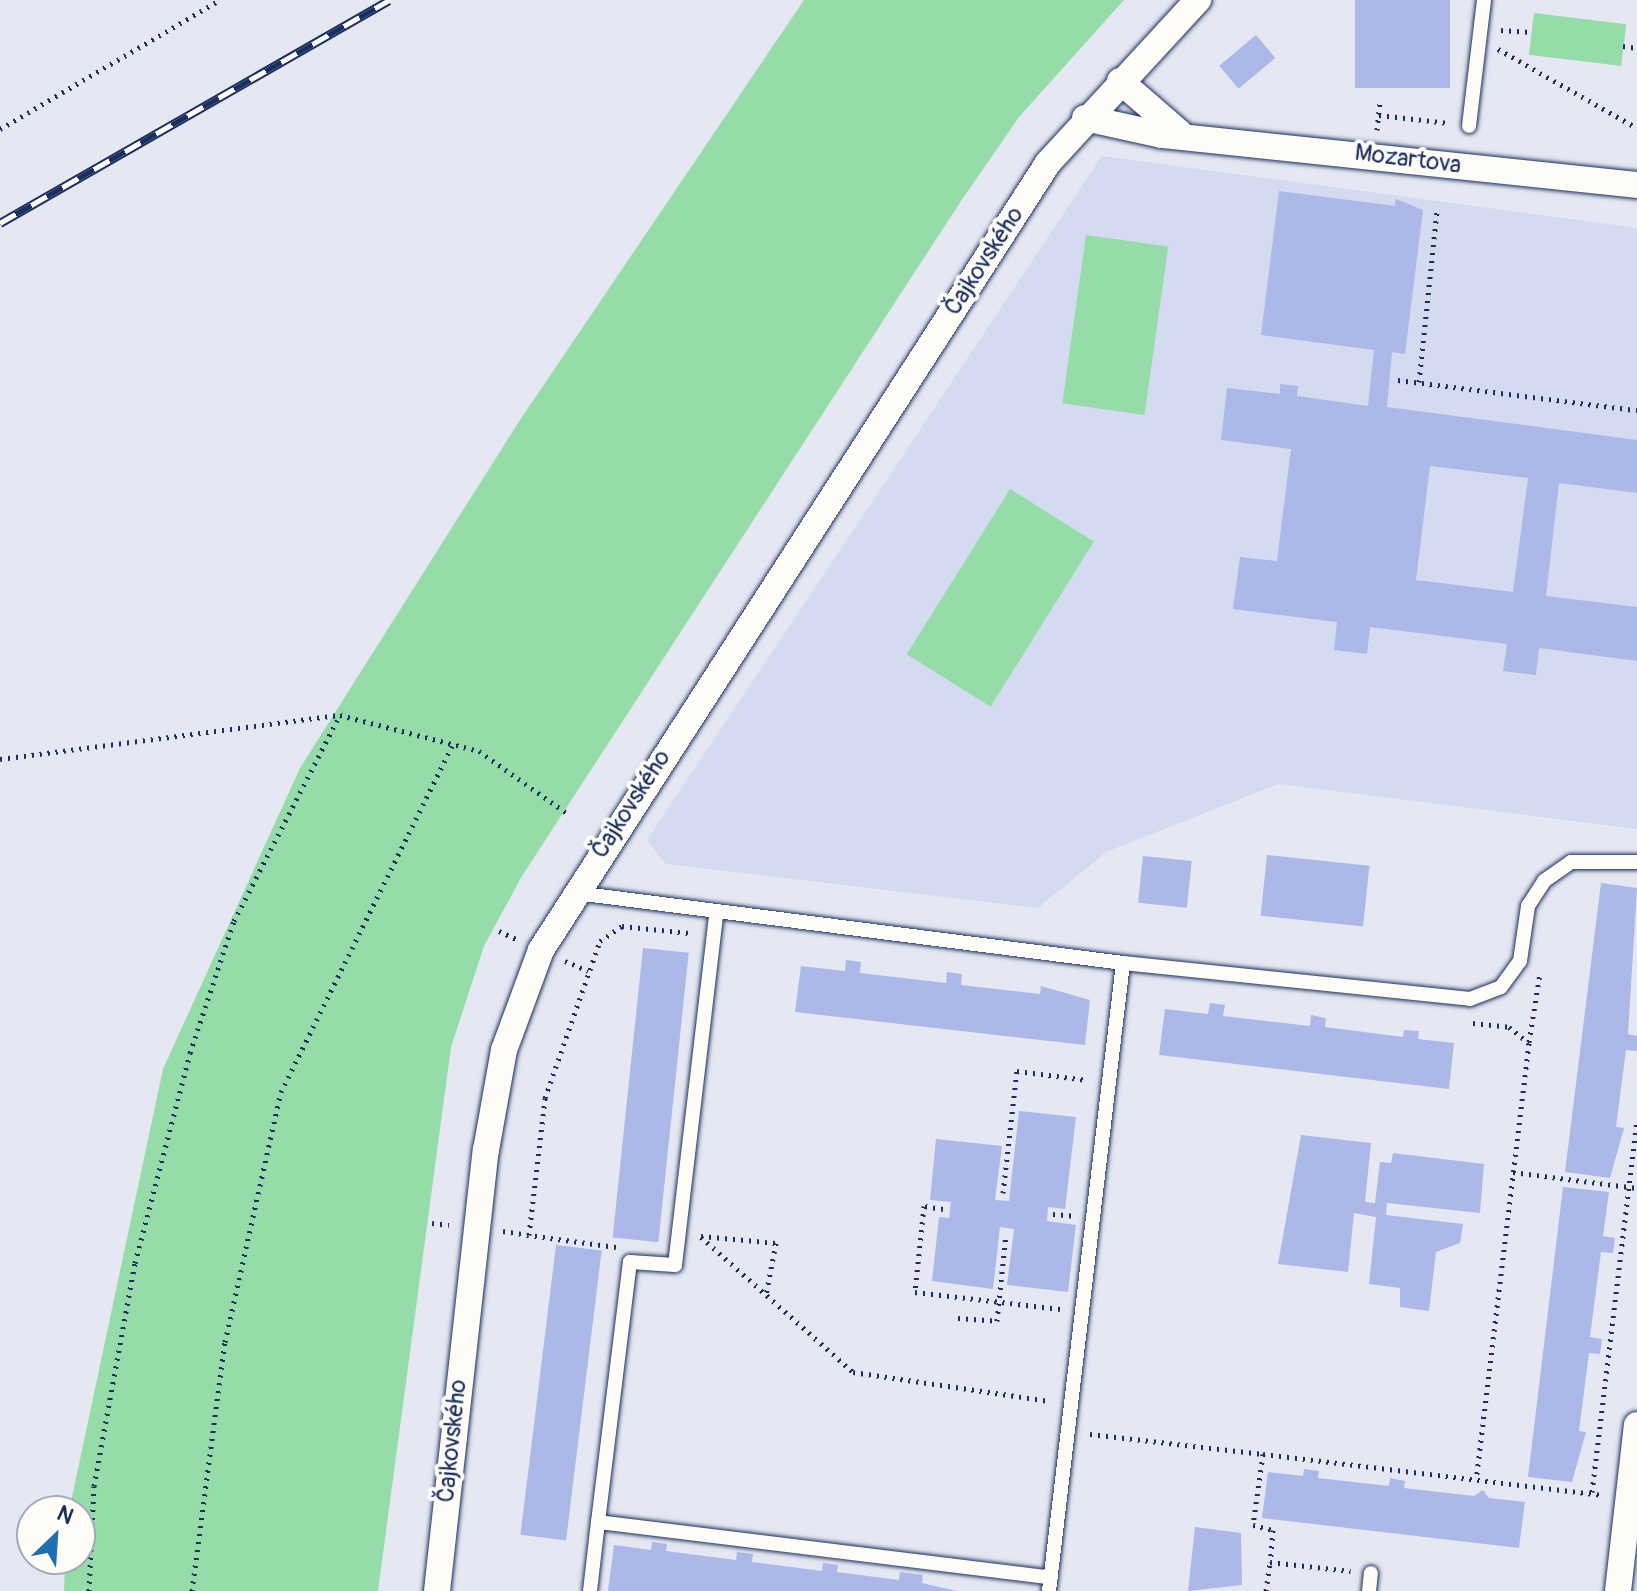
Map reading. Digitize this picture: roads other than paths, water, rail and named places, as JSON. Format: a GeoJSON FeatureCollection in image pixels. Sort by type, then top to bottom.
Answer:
{"type":"FeatureCollection","features":[{"type":"Feature","properties":{"kind":"street","name":"Čajkovského"},"geometry":{"type":"LineString","coordinates":[[437,1591],[504,1050],[541,950],[573,893],[1048,163],[1085,118],[1198,0]]}},
{"type":"Feature","properties":{"kind":"street"},"geometry":{"type":"LineString","coordinates":[[1120,81],[1180,133]]}},
{"type":"Feature","properties":{"kind":"street","name":"Mozartova"},"geometry":{"type":"LineString","coordinates":[[1085,118],[1102,127],[1180,133],[1637,185]]}},
{"type":"Feature","properties":{"kind":"street"},"geometry":{"type":"LineString","coordinates":[[1618,1591],[1637,1425]]}},
{"type":"Feature","properties":{"kind":"lane"},"geometry":{"type":"LineString","coordinates":[[1469,126],[1484,0]]}},
{"type":"Feature","properties":{"kind":"lane"},"geometry":{"type":"LineString","coordinates":[[573,893],[716,915],[1123,963],[1470,999],[1501,987],[1520,961],[1528,906],[1544,881],[1571,862],[1637,862]]}},
{"type":"Feature","properties":{"kind":"lane"},"geometry":{"type":"LineString","coordinates":[[590,1591],[630,1262],[675,1265],[716,915]]}},
{"type":"Feature","properties":{"kind":"lane"},"geometry":{"type":"LineString","coordinates":[[598,1522],[1050,1584],[1123,963]]}},
{"type":"Feature","properties":{"kind":"lane"},"geometry":{"type":"LineString","coordinates":[[1369,1591],[1371,1573]]}},
{"type":"Feature","properties":{"kind":"railway"},"geometry":{"type":"LineString","coordinates":[[0,223],[389,0]]}}]}
